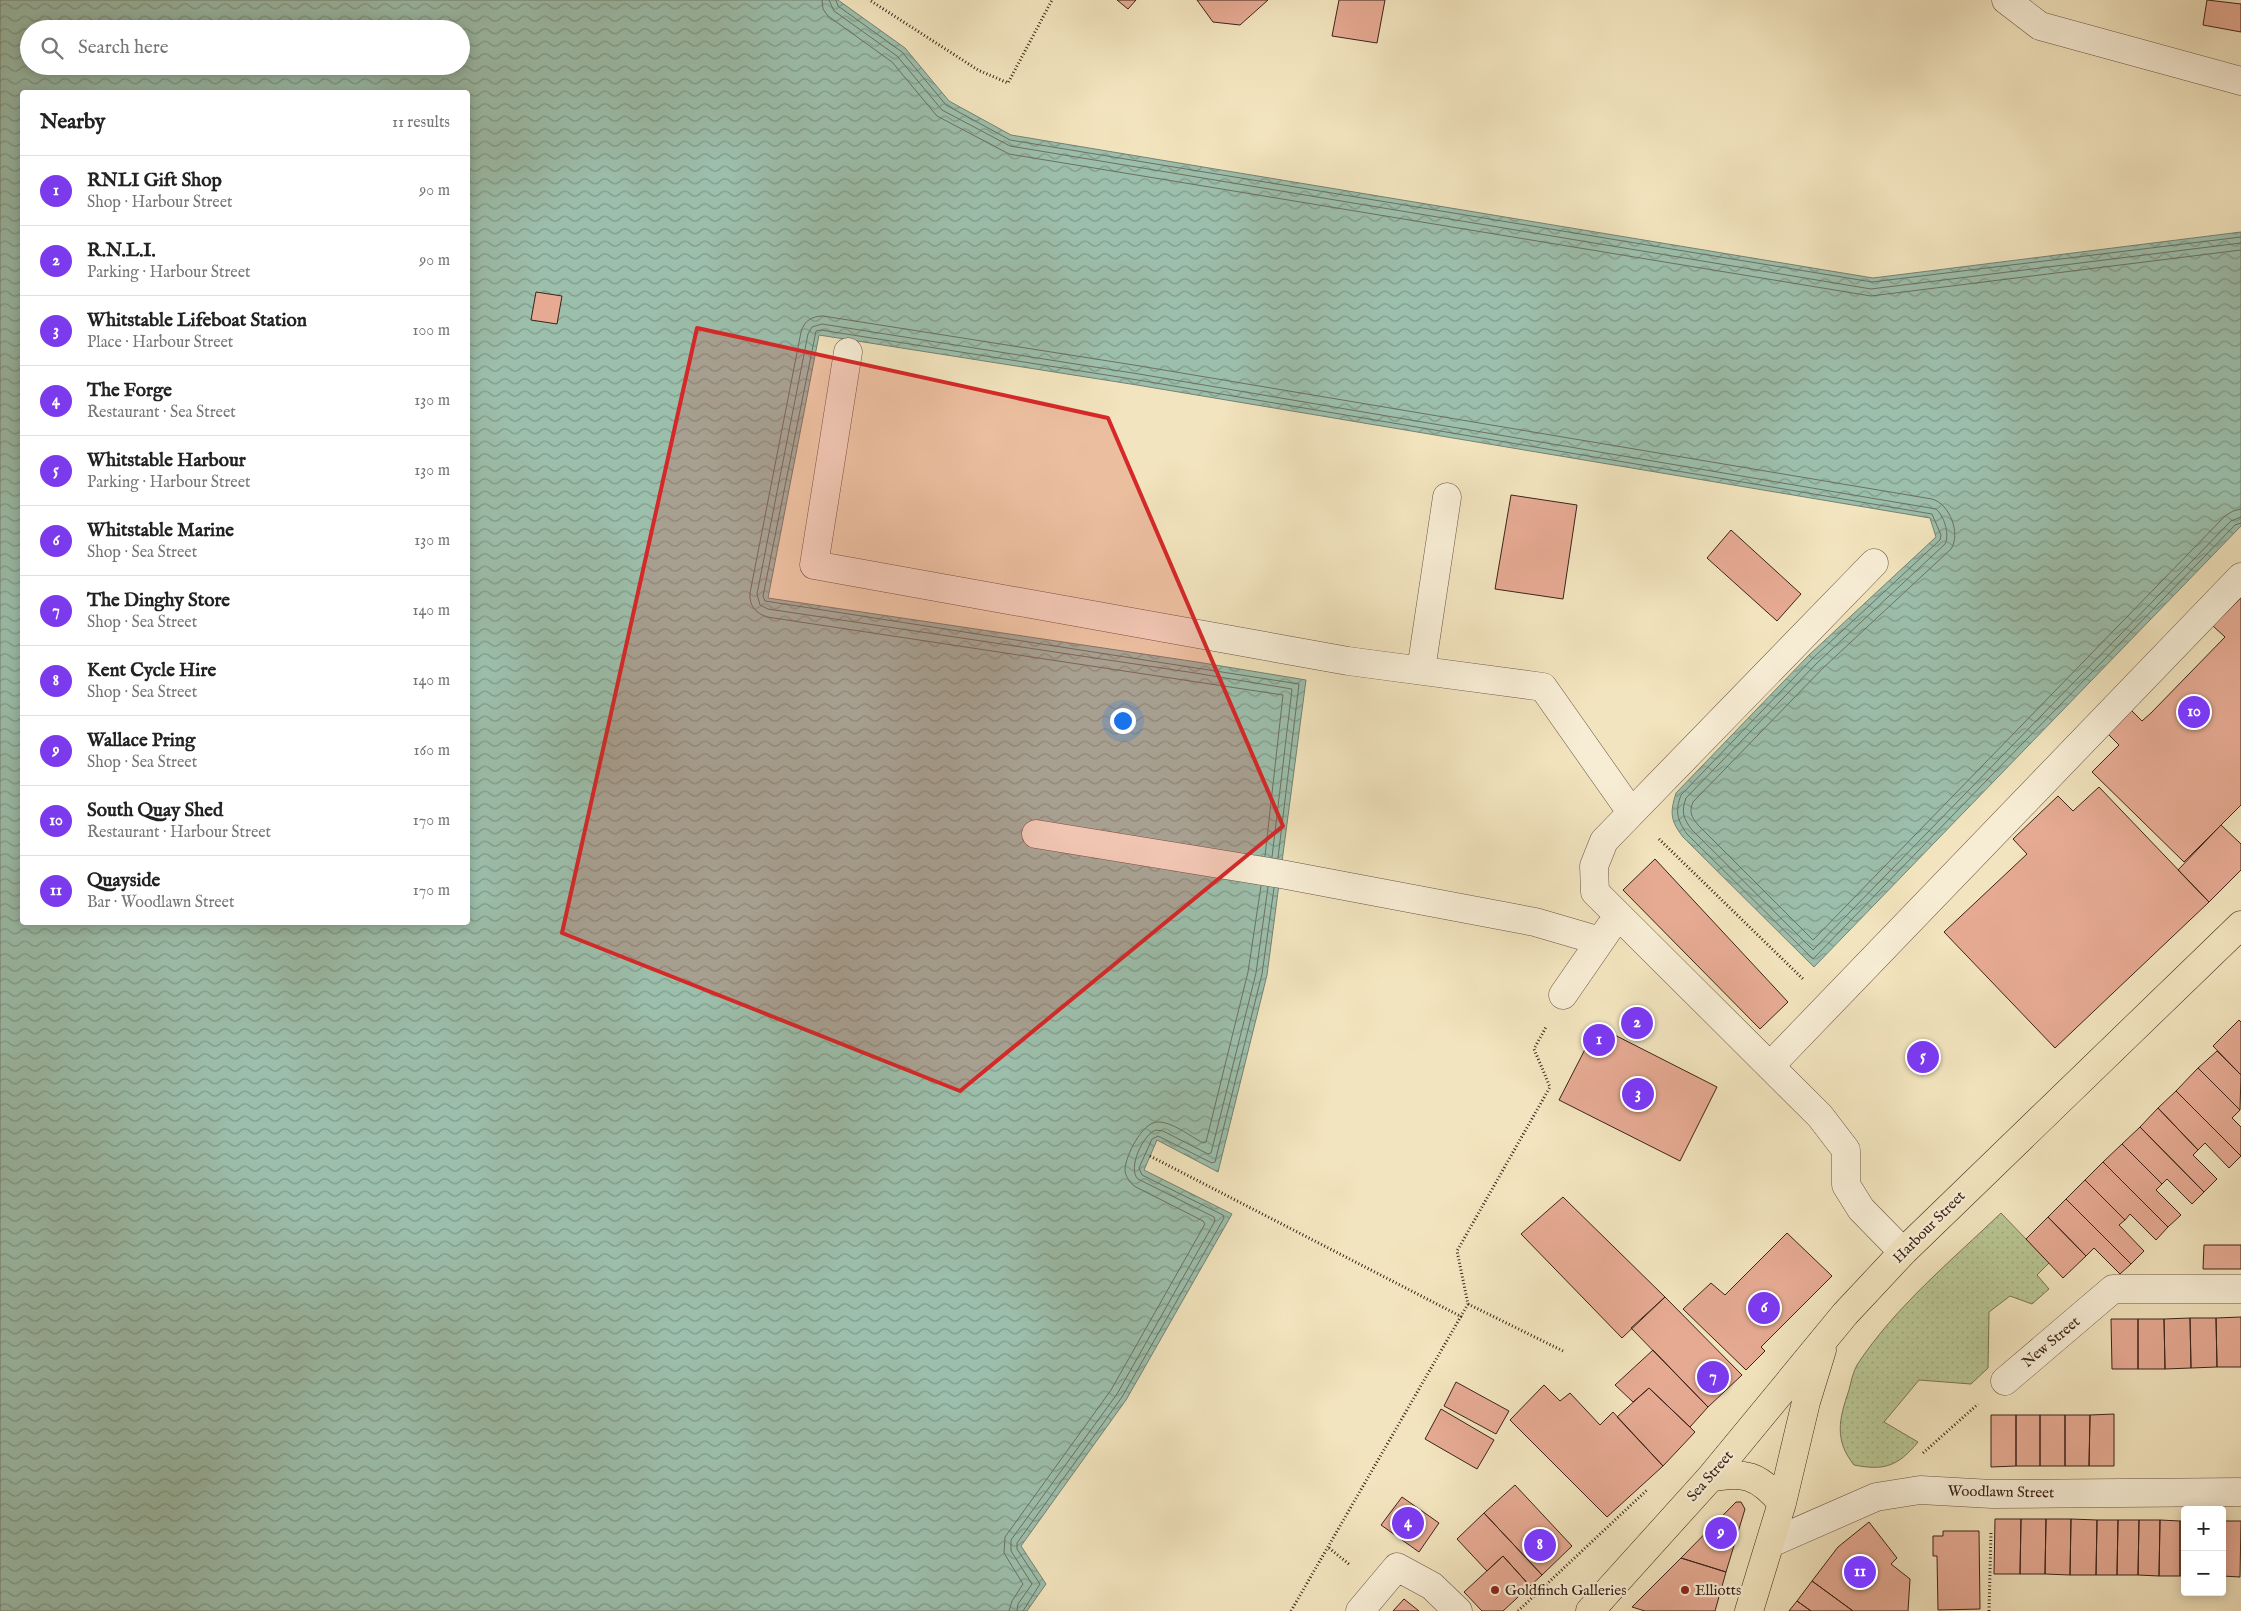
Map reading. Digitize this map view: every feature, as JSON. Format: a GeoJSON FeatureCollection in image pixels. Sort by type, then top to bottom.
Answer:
{"type":"FeatureCollection","features":[{"type":"Feature","properties":{"kind":"main road","name":"Harbour Street"},"geometry":{"type":"LineString","coordinates":[[1749,1611],[1782,1503],[1806,1402],[1826,1337],[1903,1252],[2241,925]]}},
{"type":"Feature","properties":{"kind":"main road","name":"Sea Street"},"geometry":{"type":"LineString","coordinates":[[1590,1611],[1710,1478],[1826,1337]]}},
{"type":"Feature","properties":{"kind":"main road"},"geometry":{"type":"LineString","coordinates":[[1710,1478],[1732,1473],[1757,1478],[1770,1488],[1782,1503]]}},
{"type":"Feature","properties":{"kind":"street"},"geometry":{"type":"LineString","coordinates":[[2006,0],[2040,26],[2241,81]]}},
{"type":"Feature","properties":{"kind":"street"},"geometry":{"type":"LineString","coordinates":[[848,352],[814,565],[1348,661],[1543,687],[1631,812]]}},
{"type":"Feature","properties":{"kind":"street"},"geometry":{"type":"LineString","coordinates":[[1421,670],[1447,497]]}},
{"type":"Feature","properties":{"kind":"street"},"geometry":{"type":"LineString","coordinates":[[1874,563],[1604,841],[1594,866],[1595,892],[1820,1116],[1846,1150],[1846,1185],[1861,1209],[1903,1252]]}},
{"type":"Feature","properties":{"kind":"street"},"geometry":{"type":"LineString","coordinates":[[1770,1066],[1830,1006],[2241,577]]}},
{"type":"Feature","properties":{"kind":"street"},"geometry":{"type":"LineString","coordinates":[[1036,834],[1282,874],[1525,920],[1600,941]]}},
{"type":"Feature","properties":{"kind":"street"},"geometry":{"type":"LineString","coordinates":[[1563,995],[1618,916]]}},
{"type":"Feature","properties":{"kind":"street","name":"New Street"},"geometry":{"type":"LineString","coordinates":[[2005,1381],[2113,1289],[2241,1289]]}},
{"type":"Feature","properties":{"kind":"street","name":"Woodlawn Street"},"geometry":{"type":"LineString","coordinates":[[1770,1542],[1876,1497],[1920,1490],[1992,1494],[2241,1492]]}},
{"type":"Feature","properties":{"kind":"street"},"geometry":{"type":"LineString","coordinates":[[1360,1611],[1397,1567],[1432,1586],[1458,1611]]}},
{"type":"Feature","properties":{"kind":"path"},"geometry":{"type":"LineString","coordinates":[[871,1],[978,70],[1008,83],[1052,0]]}},
{"type":"Feature","properties":{"kind":"path"},"geometry":{"type":"LineString","coordinates":[[1631,812],[1830,1006]]}},
{"type":"Feature","properties":{"kind":"path"},"geometry":{"type":"LineString","coordinates":[[1291,1611],[1468,1304],[1457,1251],[1550,1087],[1534,1049],[1563,995]]}},
{"type":"Feature","properties":{"kind":"path"},"geometry":{"type":"LineString","coordinates":[[1150,1156],[1462,1317]]}},
{"type":"Feature","properties":{"kind":"path"},"geometry":{"type":"LineString","coordinates":[[1468,1304],[1563,1351]]}},
{"type":"Feature","properties":{"kind":"path"},"geometry":{"type":"LineString","coordinates":[[1920,1490],[1919,1456],[2005,1381]]}},
{"type":"Feature","properties":{"kind":"path"},"geometry":{"type":"LineString","coordinates":[[1989,1611],[1992,1494]]}},
{"type":"Feature","properties":{"kind":"highlighted area"},"geometry":{"type":"Polygon","coordinates":[[[697,328],[1108,418],[1283,826],[960,1091],[562,933],[697,328]]]}},
{"type":"Feature","properties":{"kind":"shaded area"},"geometry":{"type":"Polygon","coordinates":[[[2001,1213],[2049,1263],[2037,1275],[2049,1289],[2032,1304],[2010,1296],[1989,1312],[1988,1368],[1971,1384],[1919,1380],[1884,1422],[1918,1442],[1904,1457],[1883,1467],[1854,1465],[1843,1447],[1840,1429],[1843,1410],[1857,1365],[1888,1324],[1906,1304],[2001,1213]]]}},
{"type":"Feature","properties":{"kind":"water"},"geometry":{"type":"Polygon","coordinates":[[[0,0],[838,0],[905,48],[949,101],[1011,135],[1873,278],[2241,232],[2241,526],[1814,967],[1683,837],[1673,821],[1674,800],[1676,793],[1809,655],[1936,537],[1930,518],[1137,385],[819,335],[768,598],[1306,680],[1267,975],[1218,1172],[1157,1140],[1144,1170],[1232,1214],[1126,1400],[1021,1546],[1046,1584],[1027,1611],[0,1611],[0,0]]]}},
{"type":"Feature","properties":{"kind":"building"},"geometry":{"type":"Polygon","coordinates":[[[1117,0],[1136,0],[1128,9],[1117,0]]]}},
{"type":"Feature","properties":{"kind":"building"},"geometry":{"type":"Polygon","coordinates":[[[1197,0],[1268,0],[1240,25],[1213,22],[1197,0]]]}},
{"type":"Feature","properties":{"kind":"building"},"geometry":{"type":"Polygon","coordinates":[[[1339,0],[1385,0],[1377,43],[1332,36],[1339,0]]]}},
{"type":"Feature","properties":{"kind":"building"},"geometry":{"type":"Polygon","coordinates":[[[2207,0],[2241,4],[2241,32],[2203,25],[2207,0]]]}},
{"type":"Feature","properties":{"kind":"building"},"geometry":{"type":"Polygon","coordinates":[[[536,292],[562,296],[557,324],[531,320],[536,292]]]}},
{"type":"Feature","properties":{"kind":"building"},"geometry":{"type":"Polygon","coordinates":[[[1511,495],[1577,505],[1563,599],[1495,589],[1511,495]]]}},
{"type":"Feature","properties":{"kind":"building"},"geometry":{"type":"Polygon","coordinates":[[[1731,530],[1801,594],[1777,621],[1707,558],[1731,530]]]}},
{"type":"Feature","properties":{"kind":"building"},"geometry":{"type":"Polygon","coordinates":[[[2241,598],[2241,805],[2184,862],[2092,772],[2119,745],[2107,733],[2130,709],[2142,721],[2151,713],[2225,637],[2213,626],[2241,598]]]}},
{"type":"Feature","properties":{"kind":"building"},"geometry":{"type":"Polygon","coordinates":[[[2099,787],[2209,902],[2055,1048],[1944,932],[2027,854],[2013,839],[2058,796],[2073,811],[2099,787]]]}},
{"type":"Feature","properties":{"kind":"building"},"geometry":{"type":"Polygon","coordinates":[[[2221,825],[2241,844],[2241,870],[2209,902],[2178,870],[2221,825]]]}},
{"type":"Feature","properties":{"kind":"building"},"geometry":{"type":"Polygon","coordinates":[[[1655,859],[1788,1002],[1760,1029],[1623,890],[1655,859]]]}},
{"type":"Feature","properties":{"kind":"building"},"geometry":{"type":"Polygon","coordinates":[[[2239,1020],[2241,1022],[2241,1075],[2213,1046],[2239,1020]]]}},
{"type":"Feature","properties":{"kind":"building"},"geometry":{"type":"Polygon","coordinates":[[[1597,1026],[1717,1087],[1680,1161],[1559,1100],[1597,1026]]]}},
{"type":"Feature","properties":{"kind":"building"},"geometry":{"type":"Polygon","coordinates":[[[2217,1051],[2241,1075],[2240,1110],[2198,1068],[2217,1051]]]}},
{"type":"Feature","properties":{"kind":"building"},"geometry":{"type":"Polygon","coordinates":[[[2198,1068],[2240,1110],[2232,1118],[2241,1127],[2241,1156],[2176,1091],[2198,1068]]]}},
{"type":"Feature","properties":{"kind":"building"},"geometry":{"type":"Polygon","coordinates":[[[2176,1091],[2241,1156],[2229,1168],[2205,1143],[2198,1150],[2158,1108],[2176,1091]]]}},
{"type":"Feature","properties":{"kind":"building"},"geometry":{"type":"Polygon","coordinates":[[[2158,1108],[2198,1150],[2193,1155],[2217,1179],[2204,1192],[2140,1127],[2158,1108]]]}},
{"type":"Feature","properties":{"kind":"building"},"geometry":{"type":"Polygon","coordinates":[[[2140,1127],[2204,1192],[2192,1204],[2167,1179],[2162,1184],[2122,1144],[2140,1127]]]}},
{"type":"Feature","properties":{"kind":"building"},"geometry":{"type":"Polygon","coordinates":[[[2122,1144],[2162,1184],[2156,1190],[2181,1215],[2168,1227],[2103,1162],[2122,1144]]]}},
{"type":"Feature","properties":{"kind":"building"},"geometry":{"type":"Polygon","coordinates":[[[2103,1162],[2168,1227],[2156,1240],[2130,1214],[2125,1220],[2085,1180],[2103,1162]]]}},
{"type":"Feature","properties":{"kind":"building"},"geometry":{"type":"Polygon","coordinates":[[[2085,1180],[2125,1220],[2119,1225],[2144,1251],[2131,1264],[2066,1199],[2085,1180]]]}},
{"type":"Feature","properties":{"kind":"building"},"geometry":{"type":"Polygon","coordinates":[[[1563,1197],[1665,1297],[1622,1338],[1521,1234],[1563,1197]]]}},
{"type":"Feature","properties":{"kind":"building"},"geometry":{"type":"Polygon","coordinates":[[[2066,1199],[2131,1264],[2120,1274],[2094,1248],[2086,1256],[2048,1217],[2066,1199]]]}},
{"type":"Feature","properties":{"kind":"building"},"geometry":{"type":"Polygon","coordinates":[[[2048,1217],[2086,1256],[2063,1278],[2026,1239],[2048,1217]]]}},
{"type":"Feature","properties":{"kind":"building"},"geometry":{"type":"Polygon","coordinates":[[[1787,1233],[1832,1276],[1761,1347],[1765,1351],[1746,1370],[1683,1309],[1711,1283],[1725,1295],[1787,1233]]]}},
{"type":"Feature","properties":{"kind":"building"},"geometry":{"type":"Polygon","coordinates":[[[2204,1245],[2241,1245],[2241,1269],[2203,1269],[2204,1245]]]}},
{"type":"Feature","properties":{"kind":"building"},"geometry":{"type":"Polygon","coordinates":[[[1665,1297],[1742,1375],[1708,1407],[1631,1328],[1665,1297]]]}},
{"type":"Feature","properties":{"kind":"building"},"geometry":{"type":"Polygon","coordinates":[[[2241,1317],[2241,1367],[2217,1367],[2216,1318],[2241,1317]]]}},
{"type":"Feature","properties":{"kind":"building"},"geometry":{"type":"Polygon","coordinates":[[[2190,1318],[2191,1368],[2165,1369],[2164,1319],[2190,1318]]]}},
{"type":"Feature","properties":{"kind":"building"},"geometry":{"type":"Polygon","coordinates":[[[2190,1318],[2216,1318],[2217,1367],[2191,1368],[2190,1318]]]}},
{"type":"Feature","properties":{"kind":"building"},"geometry":{"type":"Polygon","coordinates":[[[2111,1319],[2138,1319],[2138,1369],[2112,1369],[2111,1319]]]}},
{"type":"Feature","properties":{"kind":"building"},"geometry":{"type":"Polygon","coordinates":[[[2138,1319],[2164,1319],[2165,1369],[2138,1369],[2138,1319]]]}},
{"type":"Feature","properties":{"kind":"building"},"geometry":{"type":"Polygon","coordinates":[[[1653,1350],[1708,1407],[1690,1427],[1649,1388],[1633,1402],[1615,1385],[1653,1350]]]}},
{"type":"Feature","properties":{"kind":"building"},"geometry":{"type":"Polygon","coordinates":[[[1456,1382],[1509,1411],[1496,1434],[1444,1406],[1456,1382]]]}},
{"type":"Feature","properties":{"kind":"building"},"geometry":{"type":"Polygon","coordinates":[[[1544,1385],[1560,1401],[1570,1393],[1600,1425],[1613,1412],[1663,1466],[1607,1517],[1510,1420],[1544,1385]]]}},
{"type":"Feature","properties":{"kind":"building"},"geometry":{"type":"Polygon","coordinates":[[[1649,1388],[1695,1432],[1663,1466],[1617,1417],[1649,1388]]]}},
{"type":"Feature","properties":{"kind":"building"},"geometry":{"type":"Polygon","coordinates":[[[1441,1409],[1494,1440],[1477,1469],[1425,1439],[1441,1409]]]}},
{"type":"Feature","properties":{"kind":"building"},"geometry":{"type":"Polygon","coordinates":[[[2114,1414],[2114,1466],[2089,1466],[2090,1415],[2114,1414]]]}},
{"type":"Feature","properties":{"kind":"building"},"geometry":{"type":"Polygon","coordinates":[[[1991,1415],[2016,1415],[2016,1466],[1991,1467],[1991,1415]]]}},
{"type":"Feature","properties":{"kind":"building"},"geometry":{"type":"Polygon","coordinates":[[[2016,1415],[2040,1415],[2040,1466],[2016,1466],[2016,1415]]]}},
{"type":"Feature","properties":{"kind":"building"},"geometry":{"type":"Polygon","coordinates":[[[2040,1415],[2065,1415],[2065,1466],[2040,1466],[2040,1415]]]}},
{"type":"Feature","properties":{"kind":"building"},"geometry":{"type":"Polygon","coordinates":[[[2065,1415],[2090,1415],[2089,1466],[2065,1466],[2065,1415]]]}},
{"type":"Feature","properties":{"kind":"building"},"geometry":{"type":"Polygon","coordinates":[[[1515,1485],[1572,1546],[1542,1575],[1484,1513],[1515,1485]]]}},
{"type":"Feature","properties":{"kind":"building"},"geometry":{"type":"Polygon","coordinates":[[[1402,1497],[1439,1523],[1419,1552],[1381,1525],[1402,1497]]]}},
{"type":"Feature","properties":{"kind":"building"},"geometry":{"type":"Polygon","coordinates":[[[1736,1502],[1741,1502],[1745,1509],[1726,1572],[1681,1558],[1736,1502]]]}},
{"type":"Feature","properties":{"kind":"building"},"geometry":{"type":"Polygon","coordinates":[[[1484,1513],[1542,1575],[1530,1586],[1503,1556],[1487,1571],[1457,1539],[1484,1513]]]}},
{"type":"Feature","properties":{"kind":"building"},"geometry":{"type":"Polygon","coordinates":[[[1995,1519],[2021,1519],[2020,1574],[1994,1574],[1995,1519]]]}},
{"type":"Feature","properties":{"kind":"building"},"geometry":{"type":"Polygon","coordinates":[[[2021,1519],[2046,1519],[2045,1574],[2020,1574],[2021,1519]]]}},
{"type":"Feature","properties":{"kind":"building"},"geometry":{"type":"Polygon","coordinates":[[[2046,1519],[2071,1519],[2070,1575],[2045,1574],[2046,1519]]]}},
{"type":"Feature","properties":{"kind":"building"},"geometry":{"type":"Polygon","coordinates":[[[2071,1519],[2097,1520],[2096,1575],[2070,1575],[2071,1519]]]}},
{"type":"Feature","properties":{"kind":"building"},"geometry":{"type":"Polygon","coordinates":[[[2097,1520],[2118,1520],[2117,1575],[2096,1575],[2097,1520]]]}},
{"type":"Feature","properties":{"kind":"building"},"geometry":{"type":"Polygon","coordinates":[[[2118,1520],[2139,1520],[2138,1575],[2117,1575],[2118,1520]]]}},
{"type":"Feature","properties":{"kind":"building"},"geometry":{"type":"Polygon","coordinates":[[[2139,1520],[2160,1520],[2159,1576],[2138,1575],[2139,1520]]]}},
{"type":"Feature","properties":{"kind":"building"},"geometry":{"type":"Polygon","coordinates":[[[2160,1520],[2180,1521],[2180,1576],[2159,1576],[2160,1520]]]}},
{"type":"Feature","properties":{"kind":"building"},"geometry":{"type":"Polygon","coordinates":[[[2180,1521],[2181,1521],[2181,1576],[2180,1521]]]}},
{"type":"Feature","properties":{"kind":"building"},"geometry":{"type":"Polygon","coordinates":[[[2226,1521],[2241,1521],[2240,1577],[2226,1576],[2226,1521]]]}},
{"type":"Feature","properties":{"kind":"building"},"geometry":{"type":"Polygon","coordinates":[[[1869,1522],[1897,1558],[1891,1564],[1910,1579],[1908,1611],[1853,1611],[1812,1581],[1838,1547],[1869,1522]]]}},
{"type":"Feature","properties":{"kind":"building"},"geometry":{"type":"Polygon","coordinates":[[[1943,1531],[1979,1531],[1980,1609],[1938,1610],[1937,1556],[1933,1556],[1933,1536],[1943,1536],[1943,1531]]]}},
{"type":"Feature","properties":{"kind":"building"},"geometry":{"type":"Polygon","coordinates":[[[1503,1556],[1530,1586],[1503,1611],[1482,1611],[1464,1592],[1503,1556]]]}},
{"type":"Feature","properties":{"kind":"building","name":"Elliotts"},"geometry":{"type":"Polygon","coordinates":[[[1681,1558],[1726,1572],[1715,1611],[1645,1611],[1632,1607],[1681,1558]]]}},
{"type":"Feature","properties":{"kind":"building"},"geometry":{"type":"Polygon","coordinates":[[[1812,1581],[1853,1611],[1811,1611],[1797,1601],[1812,1581]]]}},
{"type":"Feature","properties":{"kind":"building"},"geometry":{"type":"Polygon","coordinates":[[[1404,1599],[1419,1611],[1393,1611],[1404,1599]]]}},
{"type":"Feature","properties":{"kind":"building"},"geometry":{"type":"Polygon","coordinates":[[[1797,1601],[1811,1611],[1789,1611],[1797,1601]]]}},
{"type":"Feature","properties":{"kind":"place","name":"South Quay Shed"},"geometry":{"type":"Point","coordinates":[2194,712]}},
{"type":"Feature","properties":{"kind":"place","name":"R.N.L.I."},"geometry":{"type":"Point","coordinates":[1637,1023]}},
{"type":"Feature","properties":{"kind":"place","name":"RNLI Gift Shop"},"geometry":{"type":"Point","coordinates":[1599,1040]}},
{"type":"Feature","properties":{"kind":"place","name":"Whitstable Harbour"},"geometry":{"type":"Point","coordinates":[1923,1057]}},
{"type":"Feature","properties":{"kind":"place","name":"Whitstable Lifeboat Station"},"geometry":{"type":"Point","coordinates":[1638,1094]}},
{"type":"Feature","properties":{"kind":"place","name":"Whitstable Marine"},"geometry":{"type":"Point","coordinates":[1764,1308]}},
{"type":"Feature","properties":{"kind":"place","name":"The Dinghy Store"},"geometry":{"type":"Point","coordinates":[1713,1377]}},
{"type":"Feature","properties":{"kind":"place","name":"The Forge"},"geometry":{"type":"Point","coordinates":[1408,1523]}},
{"type":"Feature","properties":{"kind":"place","name":"Wallace Pring"},"geometry":{"type":"Point","coordinates":[1721,1533]}},
{"type":"Feature","properties":{"kind":"place","name":"Kent Cycle Hire"},"geometry":{"type":"Point","coordinates":[1540,1545]}},
{"type":"Feature","properties":{"kind":"place","name":"Quayside"},"geometry":{"type":"Point","coordinates":[1860,1572]}},
{"type":"Feature","properties":{"kind":"place","name":"Goldfinch Galleries"},"geometry":{"type":"Point","coordinates":[1495,1590]}},
{"type":"Feature","properties":{"kind":"place","name":"Elliotts"},"geometry":{"type":"Point","coordinates":[1685,1590]}}]}
